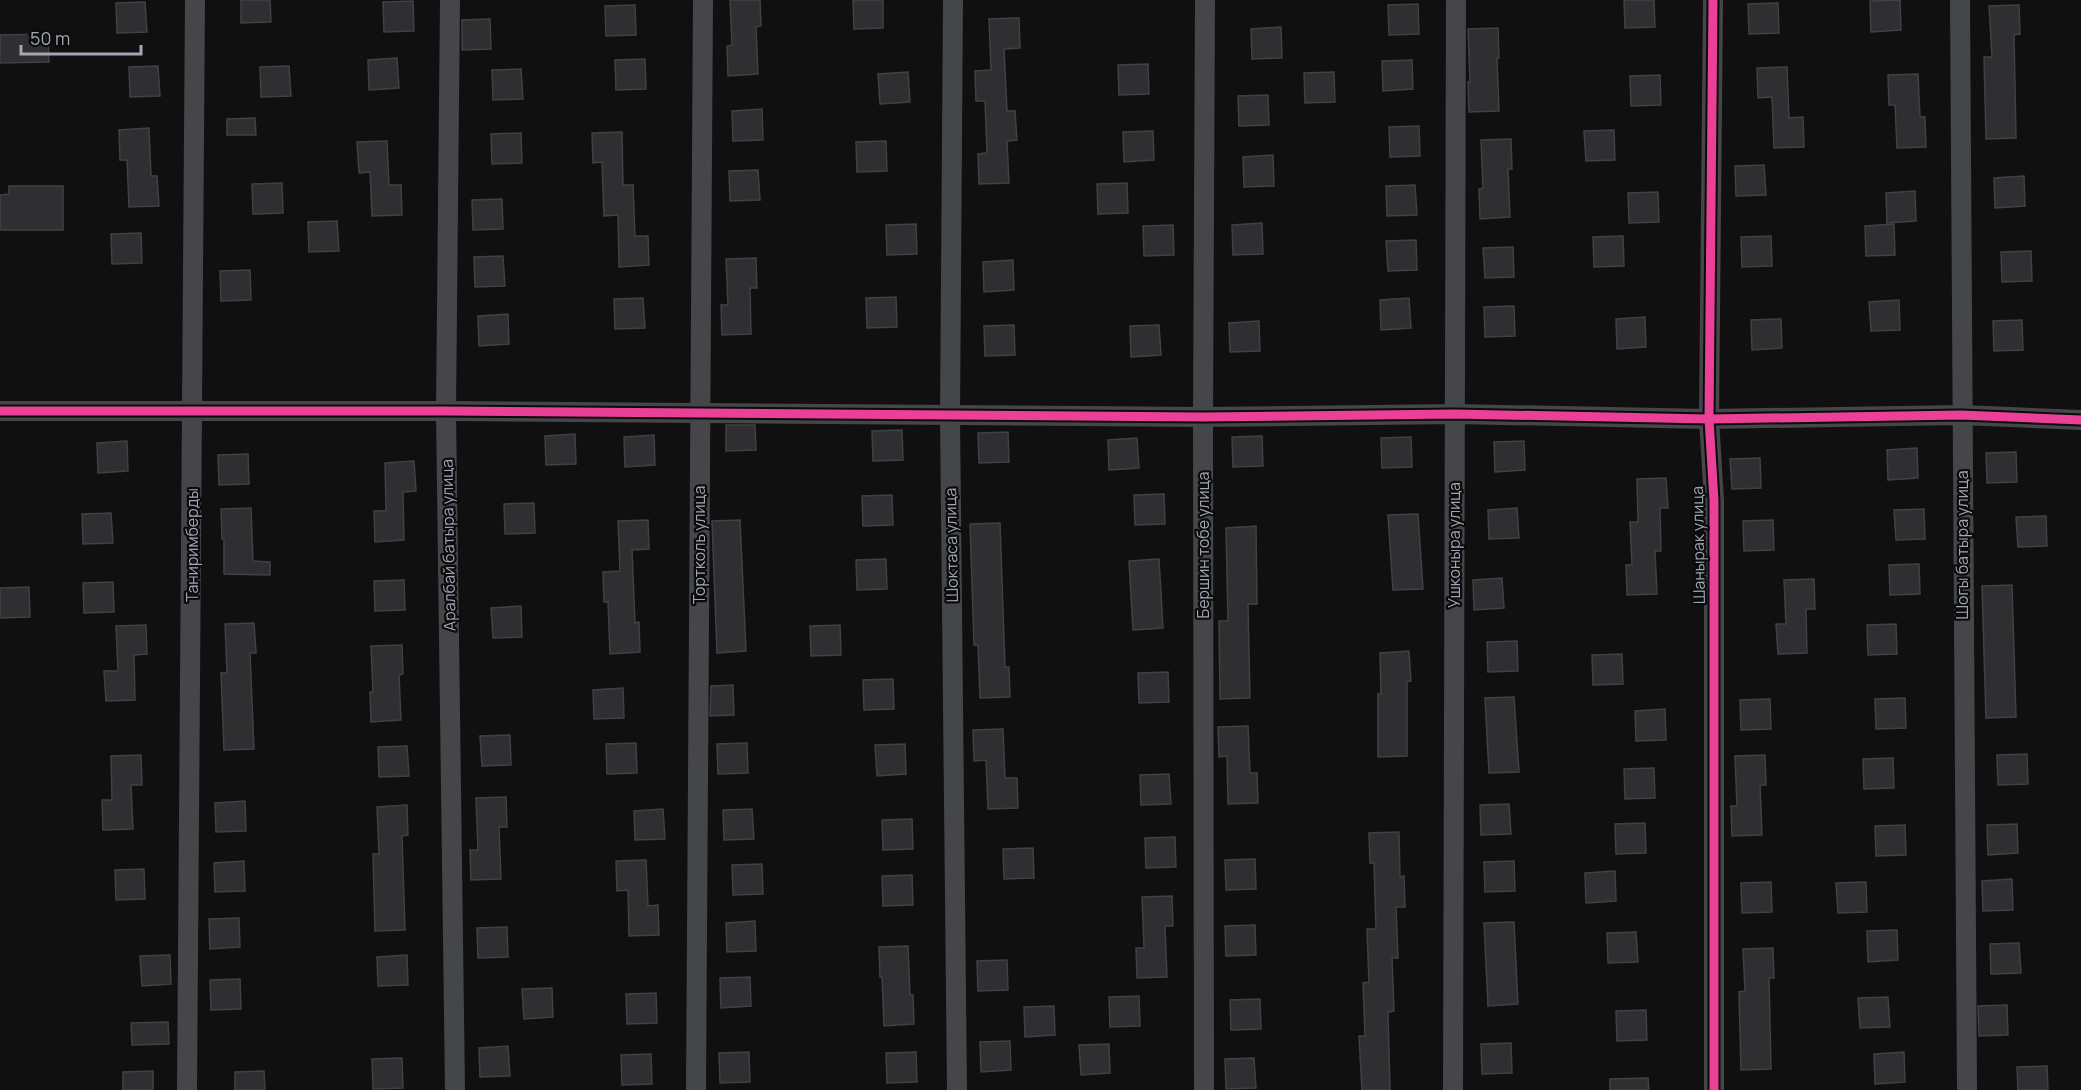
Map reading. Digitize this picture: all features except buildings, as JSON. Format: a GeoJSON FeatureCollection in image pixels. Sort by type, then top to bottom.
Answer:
{"type":"FeatureCollection","features":[{"type":"Feature","properties":{"kind":"street","name":"Таниримберды"},"geometry":{"type":"LineString","coordinates":[[187,1090],[195,0]]}},
{"type":"Feature","properties":{"kind":"street","name":"Аралбай батыра улица"},"geometry":{"type":"LineString","coordinates":[[450,0],[446,411],[455,1090]]}},
{"type":"Feature","properties":{"kind":"street","name":"Тортколь улица"},"geometry":{"type":"LineString","coordinates":[[696,1090],[703,0]]}},
{"type":"Feature","properties":{"kind":"street","name":"Шоктаса улица"},"geometry":{"type":"LineString","coordinates":[[953,0],[950,416],[957,1090]]}},
{"type":"Feature","properties":{"kind":"street","name":"Бершин тобе улица"},"geometry":{"type":"LineString","coordinates":[[1204,1090],[1205,0]]}},
{"type":"Feature","properties":{"kind":"street","name":"Ушконыра улица"},"geometry":{"type":"LineString","coordinates":[[1454,1090],[1455,0]]}},
{"type":"Feature","properties":{"kind":"street","name":"Шанырак улица"},"geometry":{"type":"LineString","coordinates":[[1713,0],[1709,419],[1714,501],[1714,1090]]}},
{"type":"Feature","properties":{"kind":"street","name":"Шогы батыра улица"},"geometry":{"type":"LineString","coordinates":[[1960,0],[1966,1090]]}},
{"type":"Feature","properties":{"kind":"street"},"geometry":{"type":"LineString","coordinates":[[0,411],[446,411],[1203,417],[1455,414],[1709,419],[1962,415],[2081,420]]}},
{"type":"Feature","properties":{"kind":"cycle path"},"geometry":{"type":"LineString","coordinates":[[1713,0],[1709,419],[1714,501],[1714,1090]]}},
{"type":"Feature","properties":{"kind":"cycle path"},"geometry":{"type":"LineString","coordinates":[[0,411],[446,411],[1203,417],[1455,414],[1709,419],[1961,415],[2081,420]]}}]}
